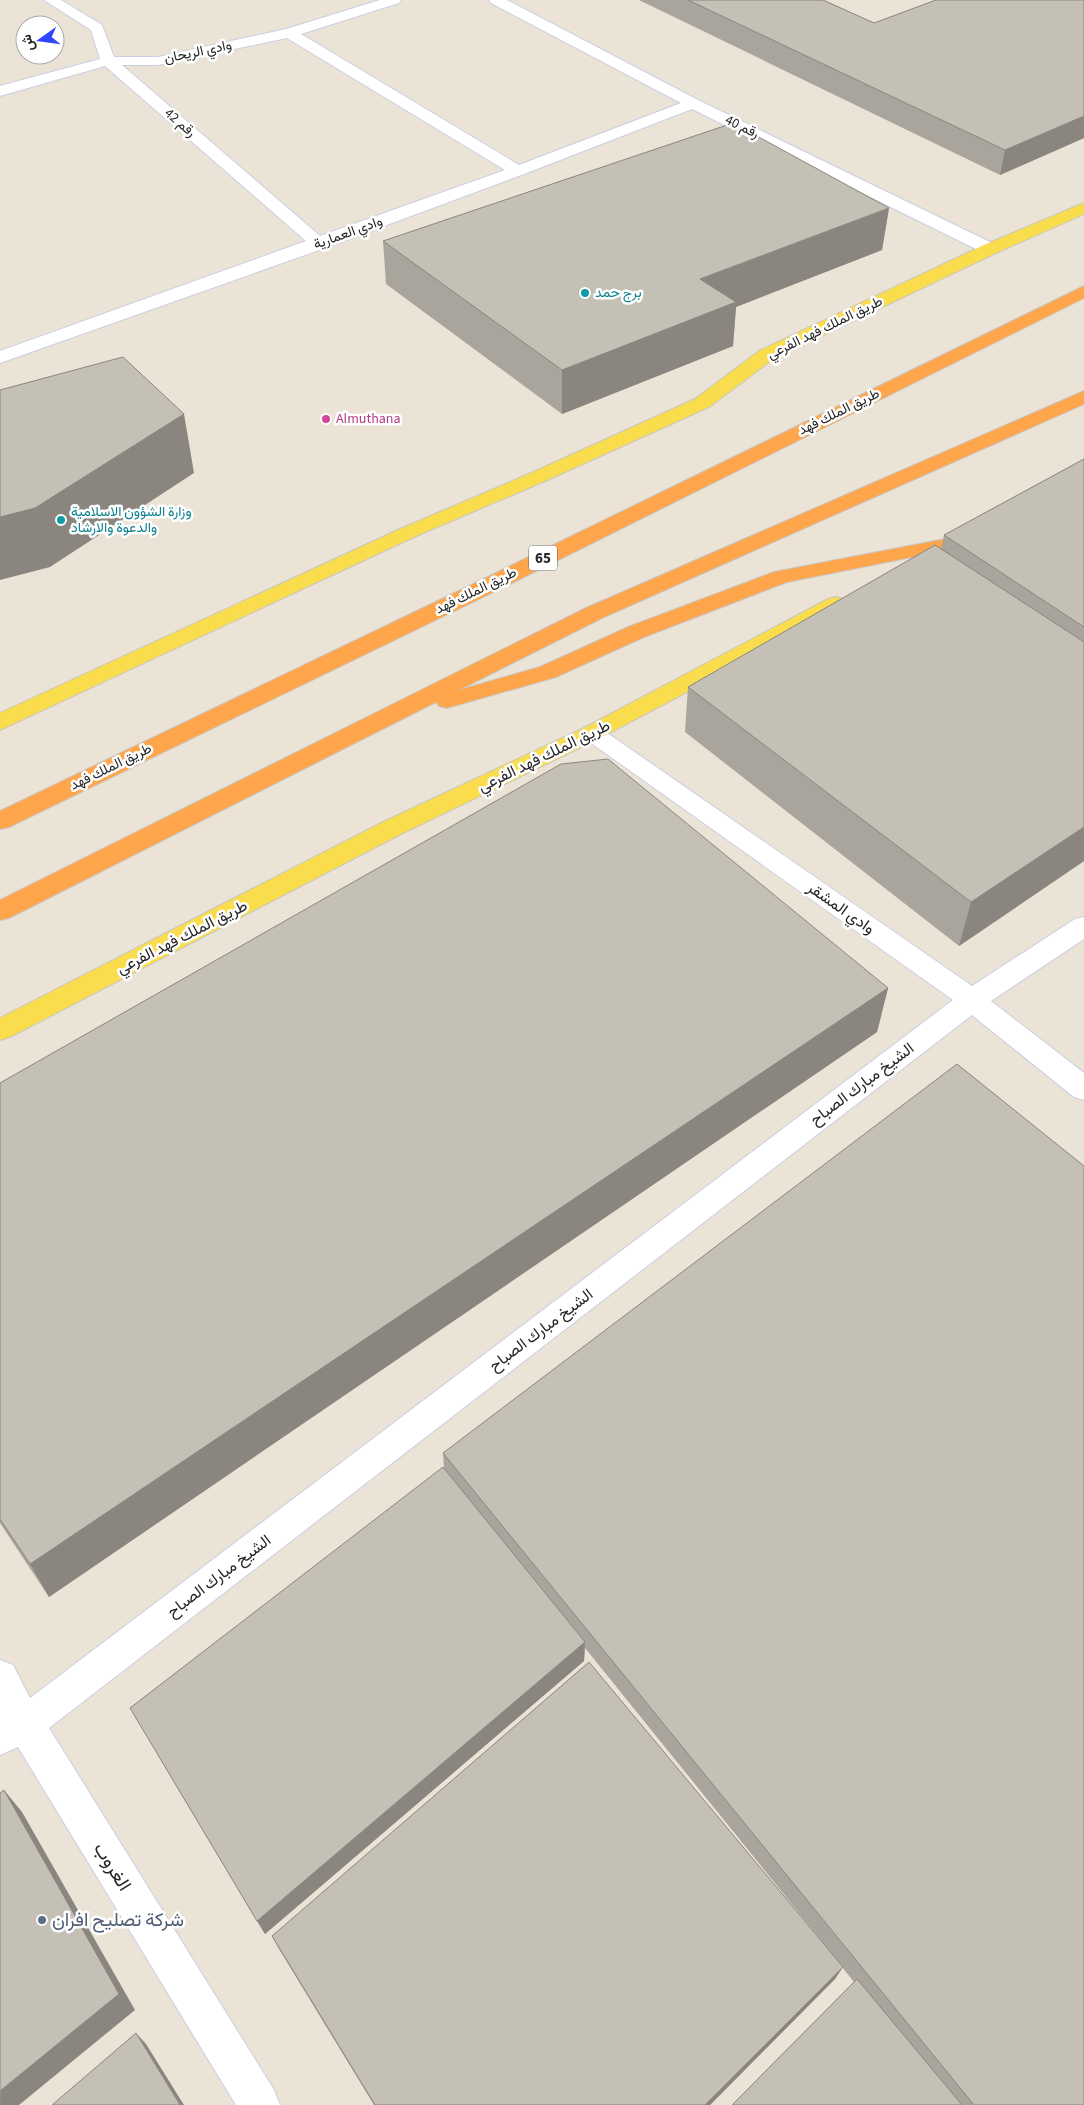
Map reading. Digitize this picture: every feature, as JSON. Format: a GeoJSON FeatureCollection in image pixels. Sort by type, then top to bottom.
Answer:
{"type":"FeatureCollection","features":[{"type":"Feature","properties":{"kind":"highway","name":"طريق الملك فهد"},"geometry":{"type":"LineString","coordinates":[[0,821],[506,577],[1084,291]]}},
{"type":"Feature","properties":{"kind":"highway"},"geometry":{"type":"LineString","coordinates":[[0,911],[594,613],[1084,398]]}},
{"type":"Feature","properties":{"kind":"highway"},"geometry":{"type":"LineString","coordinates":[[383,719],[548,672],[636,632],[782,577],[954,541]]}},
{"type":"Feature","properties":{"kind":"main road","name":"طريق الملك فهد الفرعي"},"geometry":{"type":"LineString","coordinates":[[0,722],[407,533],[538,477],[702,403],[766,355],[990,249],[1084,208]]}},
{"type":"Feature","properties":{"kind":"main road"},"geometry":{"type":"LineString","coordinates":[[884,578],[954,541]]}},
{"type":"Feature","properties":{"kind":"main road","name":"طريق الملك فهد الفرعي"},"geometry":{"type":"LineString","coordinates":[[0,1030],[392,828],[592,733],[858,592]]}},
{"type":"Feature","properties":{"kind":"street"},"geometry":{"type":"LineString","coordinates":[[52,0],[97,28],[108,61]]}},
{"type":"Feature","properties":{"kind":"street","name":"وادي الريحان"},"geometry":{"type":"LineString","coordinates":[[0,91],[108,61],[158,60],[290,33],[394,0]]}},
{"type":"Feature","properties":{"kind":"street","name":"رقم 40"},"geometry":{"type":"LineString","coordinates":[[496,0],[693,103],[990,249]]}},
{"type":"Feature","properties":{"kind":"street"},"geometry":{"type":"LineString","coordinates":[[290,33],[518,171]]}},
{"type":"Feature","properties":{"kind":"street","name":"رقم 42"},"geometry":{"type":"LineString","coordinates":[[108,61],[319,244]]}},
{"type":"Feature","properties":{"kind":"street","name":"وادي العمارية"},"geometry":{"type":"LineString","coordinates":[[0,358],[518,171],[693,103]]}},
{"type":"Feature","properties":{"kind":"street","name":"وادي المشقر"},"geometry":{"type":"LineString","coordinates":[[592,733],[972,1000],[1084,1089]]}},
{"type":"Feature","properties":{"kind":"street","name":"الشيخ مبارك الصباح"},"geometry":{"type":"LineString","coordinates":[[12,1731],[972,1000],[1084,926]]}},
{"type":"Feature","properties":{"kind":"street","name":"الغروب"},"geometry":{"type":"LineString","coordinates":[[0,1678],[12,1731],[259,2105]]}},
{"type":"Feature","properties":{"kind":"building"},"geometry":{"type":"Polygon","coordinates":[[[688,0],[823,0],[874,23],[936,0],[1084,0],[1084,116],[1005,150],[688,0]]]}},
{"type":"Feature","properties":{"kind":"building","name":"برج حمد"},"geometry":{"type":"Polygon","coordinates":[[[733,123],[889,208],[700,279],[736,302],[562,370],[383,241],[733,123]]]}},
{"type":"Feature","properties":{"kind":"building"},"geometry":{"type":"Polygon","coordinates":[[[123,357],[184,414],[35,508],[0,517],[0,390],[123,357]]]}},
{"type":"Feature","properties":{"kind":"building"},"geometry":{"type":"Polygon","coordinates":[[[1084,459],[1084,627],[944,535],[1084,459]]]}},
{"type":"Feature","properties":{"kind":"building"},"geometry":{"type":"Polygon","coordinates":[[[935,545],[1084,642],[1084,827],[971,902],[688,687],[935,545]]]}},
{"type":"Feature","properties":{"kind":"building"},"geometry":{"type":"Polygon","coordinates":[[[608,759],[888,988],[30,1564],[0,1519],[0,1083],[561,764],[608,759]]]}},
{"type":"Feature","properties":{"kind":"building"},"geometry":{"type":"Polygon","coordinates":[[[957,1064],[1084,1166],[1084,2105],[974,2105],[443,1453],[957,1064]]]}},
{"type":"Feature","properties":{"kind":"building"},"geometry":{"type":"Polygon","coordinates":[[[443,1467],[585,1642],[257,1921],[130,1708],[443,1467]]]}},
{"type":"Feature","properties":{"kind":"building"},"geometry":{"type":"Polygon","coordinates":[[[589,1662],[843,1967],[705,2105],[375,2105],[272,1936],[589,1662]]]}},
{"type":"Feature","properties":{"kind":"building","name":"شركة تصليح افران"},"geometry":{"type":"Polygon","coordinates":[[[4,1790],[119,1994],[0,2091],[0,1793],[4,1790]]]}},
{"type":"Feature","properties":{"kind":"building"},"geometry":{"type":"Polygon","coordinates":[[[857,1979],[962,2105],[732,2105],[857,1979]]]}},
{"type":"Feature","properties":{"kind":"building"},"geometry":{"type":"Polygon","coordinates":[[[136,2033],[180,2105],[52,2105],[136,2033]]]}},
{"type":"Feature","properties":{"kind":"place","name":"برج حمد"},"geometry":{"type":"Point","coordinates":[585,293]}},
{"type":"Feature","properties":{"kind":"place","name":"Almuthana"},"geometry":{"type":"Point","coordinates":[326,419]}},
{"type":"Feature","properties":{"kind":"place","name":"وزارة الشؤون الاسلامية والدعوة والارشاد"},"geometry":{"type":"Point","coordinates":[61,520]}},
{"type":"Feature","properties":{"kind":"place","name":"شركة تصليح افران"},"geometry":{"type":"Point","coordinates":[42,1920]}}]}
